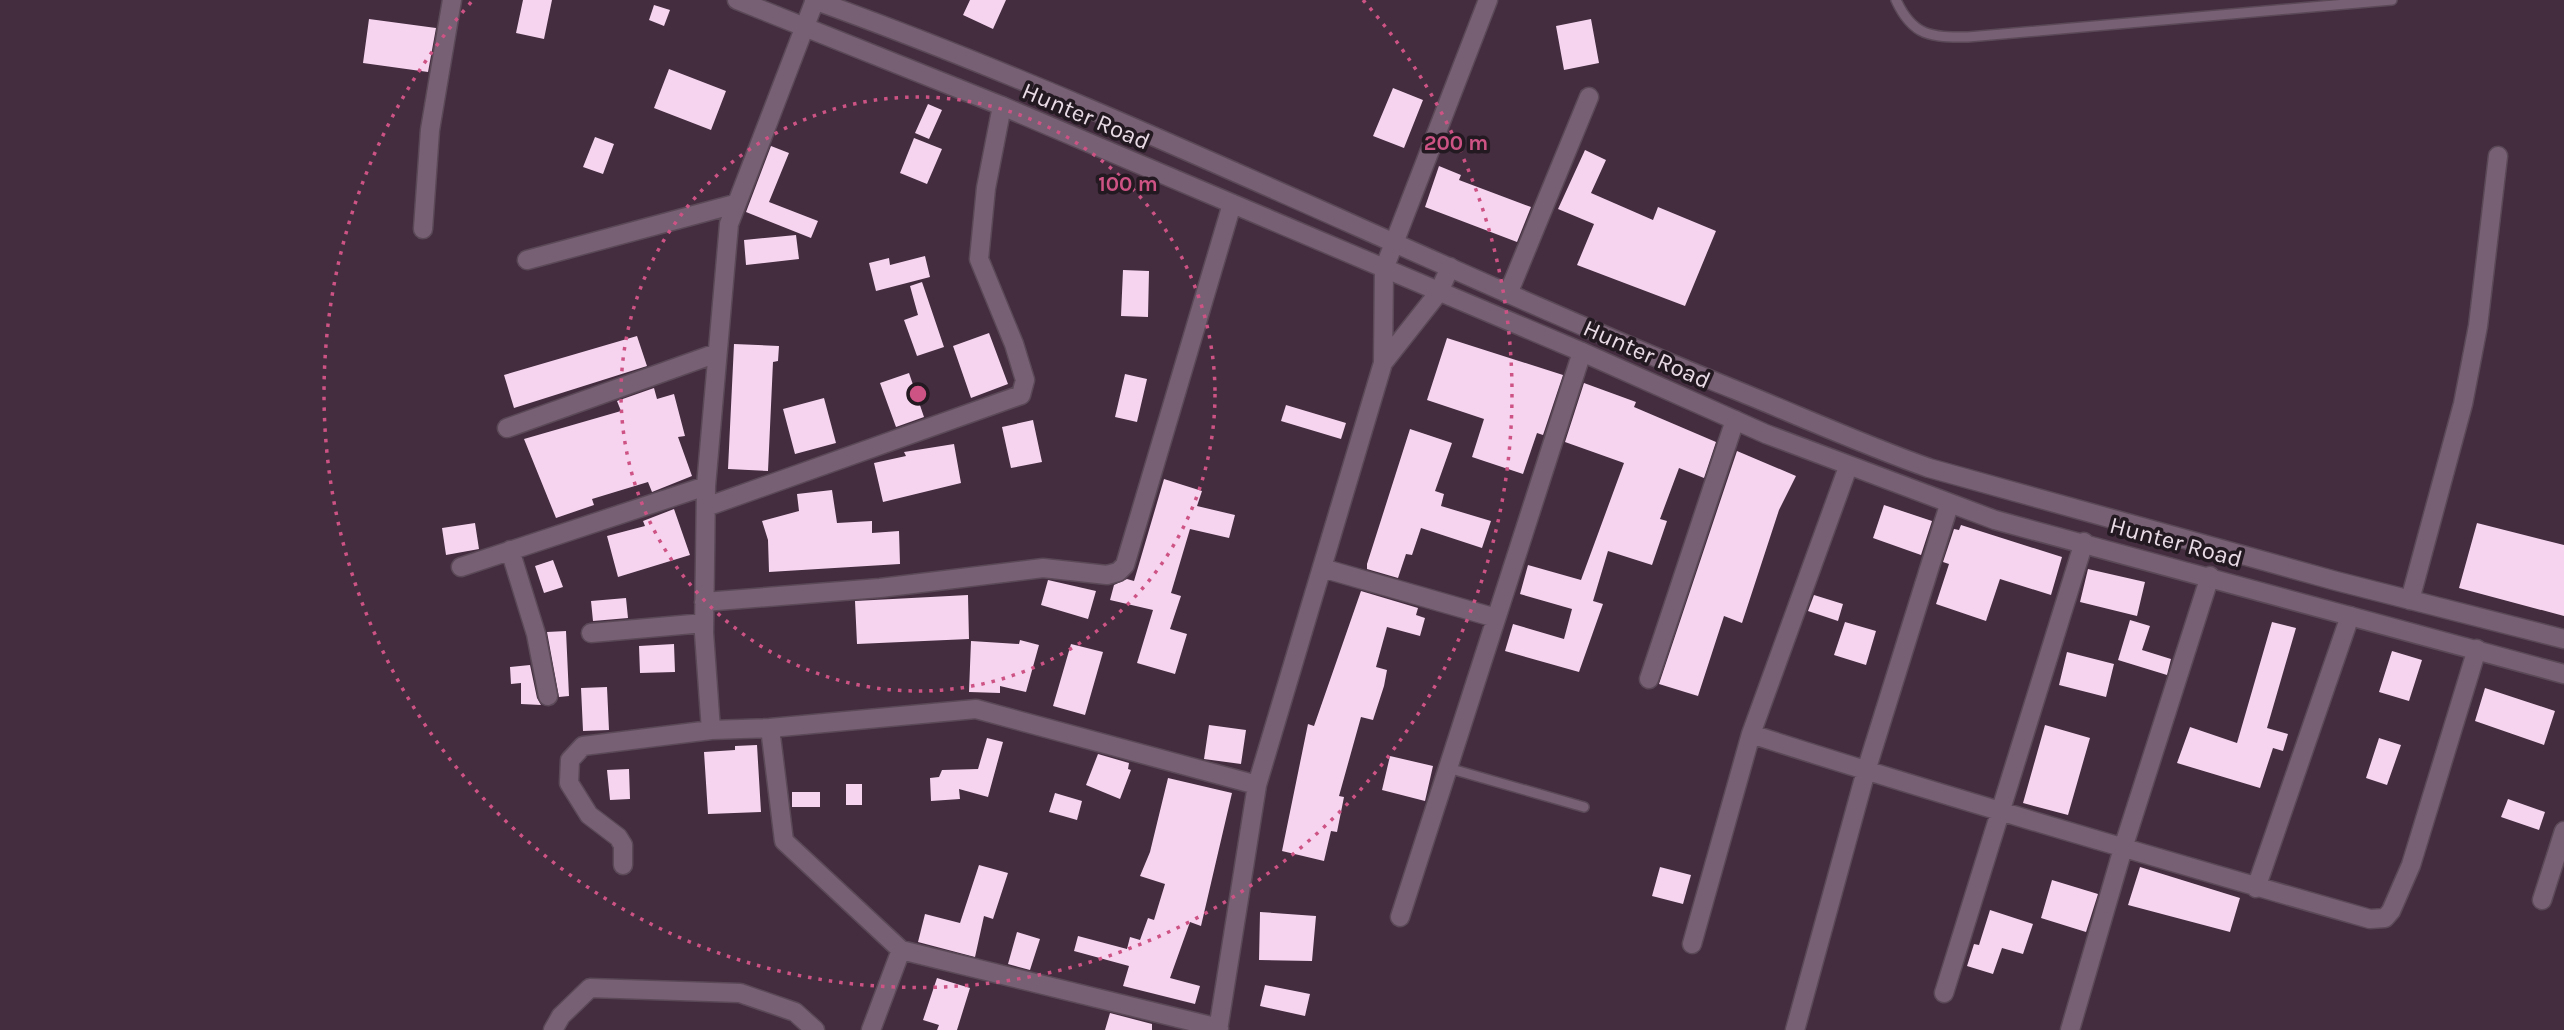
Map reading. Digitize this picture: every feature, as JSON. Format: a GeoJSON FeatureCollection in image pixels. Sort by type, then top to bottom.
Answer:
{"type":"FeatureCollection","features":[{"type":"Feature","properties":{"kind":"street"},"geometry":{"type":"LineString","coordinates":[[423,229],[429,130],[452,0]]}},
{"type":"Feature","properties":{"kind":"street","name":"Hunter Road"},"geometry":{"type":"LineString","coordinates":[[737,0],[1002,106],[1582,352],[1730,418],[1949,505],[1995,520],[2210,576],[2564,674]]}},
{"type":"Feature","properties":{"kind":"street"},"geometry":{"type":"LineString","coordinates":[[710,730],[704,623],[706,486],[729,224],[815,0]]}},
{"type":"Feature","properties":{"kind":"street","name":"Hunter Road"},"geometry":{"type":"LineString","coordinates":[[815,0],[933,43],[1508,294],[1865,445],[1930,468],[2410,600],[2564,639]]}},
{"type":"Feature","properties":{"kind":"street"},"geometry":{"type":"LineString","coordinates":[[770,728],[784,841],[901,950],[1218,1029],[1257,785],[1383,363],[1384,269],[1488,0]]}},
{"type":"Feature","properties":{"kind":"street"},"geometry":{"type":"LineString","coordinates":[[1508,294],[1589,97]]}},
{"type":"Feature","properties":{"kind":"street"},"geometry":{"type":"LineString","coordinates":[[706,506],[1021,396],[1025,380],[979,259],[986,188],[1002,106]]}},
{"type":"Feature","properties":{"kind":"street"},"geometry":{"type":"LineString","coordinates":[[2410,600],[2466,391],[2478,327],[2498,156]]}},
{"type":"Feature","properties":{"kind":"street"},"geometry":{"type":"LineString","coordinates":[[527,260],[735,204]]}},
{"type":"Feature","properties":{"kind":"street"},"geometry":{"type":"LineString","coordinates":[[704,603],[880,588],[1043,568],[1107,575],[1118,572],[1125,565],[1232,204]]}},
{"type":"Feature","properties":{"kind":"street"},"geometry":{"type":"LineString","coordinates":[[1383,363],[1439,292],[1450,267]]}},
{"type":"Feature","properties":{"kind":"street"},"geometry":{"type":"LineString","coordinates":[[1400,917],[1582,352]]}},
{"type":"Feature","properties":{"kind":"street"},"geometry":{"type":"LineString","coordinates":[[507,428],[717,353]]}},
{"type":"Feature","properties":{"kind":"street"},"geometry":{"type":"LineString","coordinates":[[1649,679],[1737,390]]}},
{"type":"Feature","properties":{"kind":"street"},"geometry":{"type":"LineString","coordinates":[[1692,944],[1751,734],[1848,467]]}},
{"type":"Feature","properties":{"kind":"street"},"geometry":{"type":"LineString","coordinates":[[461,567],[706,486]]}},
{"type":"Feature","properties":{"kind":"street"},"geometry":{"type":"LineString","coordinates":[[1796,1030],[1866,771],[1949,505]]}},
{"type":"Feature","properties":{"kind":"street"},"geometry":{"type":"LineString","coordinates":[[1944,993],[2084,542]]}},
{"type":"Feature","properties":{"kind":"street"},"geometry":{"type":"LineString","coordinates":[[510,550],[536,634],[548,696]]}},
{"type":"Feature","properties":{"kind":"street"},"geometry":{"type":"LineString","coordinates":[[1322,568],[1496,618]]}},
{"type":"Feature","properties":{"kind":"street"},"geometry":{"type":"LineString","coordinates":[[2070,1030],[2124,845],[2210,576]]}},
{"type":"Feature","properties":{"kind":"street"},"geometry":{"type":"LineString","coordinates":[[2256,888],[2350,616]]}},
{"type":"Feature","properties":{"kind":"street"},"geometry":{"type":"LineString","coordinates":[[591,633],[704,623]]}},
{"type":"Feature","properties":{"kind":"street"},"geometry":{"type":"LineString","coordinates":[[1751,734],[1866,771],[2124,845],[2256,888],[2370,919],[2385,918],[2391,911],[2410,865],[2477,649]]}},
{"type":"Feature","properties":{"kind":"street"},"geometry":{"type":"LineString","coordinates":[[624,865],[622,845],[618,837],[589,815],[569,783],[570,760],[583,746],[710,730],[770,728],[976,709],[1257,785]]}},
{"type":"Feature","properties":{"kind":"street"},"geometry":{"type":"LineString","coordinates":[[2542,900],[2564,831]]}},
{"type":"Feature","properties":{"kind":"street"},"geometry":{"type":"LineString","coordinates":[[871,1030],[901,950]]}},
{"type":"Feature","properties":{"kind":"street"},"geometry":{"type":"LineString","coordinates":[[553,1030],[561,1016],[590,988],[740,993],[795,1012],[815,1030]]}},
{"type":"Feature","properties":{"kind":"lane"},"geometry":{"type":"LineString","coordinates":[[1896,0],[1914,27],[1929,37],[2392,0]]}},
{"type":"Feature","properties":{"kind":"lane"},"geometry":{"type":"LineString","coordinates":[[1448,768],[1584,807]]}},
{"type":"Feature","properties":{"kind":"building"},"geometry":{"type":"Polygon","coordinates":[[[523,0],[552,0],[544,39],[516,33],[523,0]]]}},
{"type":"Feature","properties":{"kind":"building"},"geometry":{"type":"Polygon","coordinates":[[[970,0],[1006,0],[993,29],[963,15],[970,0]]]}},
{"type":"Feature","properties":{"kind":"building"},"geometry":{"type":"Polygon","coordinates":[[[654,5],[670,10],[664,26],[649,20],[654,5]]]}},
{"type":"Feature","properties":{"kind":"building"},"geometry":{"type":"Polygon","coordinates":[[[369,19],[436,28],[428,72],[363,63],[369,19]]]}},
{"type":"Feature","properties":{"kind":"building"},"geometry":{"type":"Polygon","coordinates":[[[1591,19],[1599,63],[1564,70],[1556,26],[1591,19]]]}},
{"type":"Feature","properties":{"kind":"building"},"geometry":{"type":"Polygon","coordinates":[[[669,69],[726,91],[711,130],[654,108],[669,69]]]}},
{"type":"Feature","properties":{"kind":"building"},"geometry":{"type":"Polygon","coordinates":[[[1393,88],[1423,100],[1404,148],[1373,136],[1393,88]]]}},
{"type":"Feature","properties":{"kind":"building"},"geometry":{"type":"Polygon","coordinates":[[[928,104],[942,110],[929,139],[915,133],[928,104]]]}},
{"type":"Feature","properties":{"kind":"building"},"geometry":{"type":"Polygon","coordinates":[[[595,137],[614,144],[603,174],[583,167],[595,137]]]}},
{"type":"Feature","properties":{"kind":"building"},"geometry":{"type":"Polygon","coordinates":[[[914,138],[942,149],[927,184],[900,173],[914,138]]]}},
{"type":"Feature","properties":{"kind":"building"},"geometry":{"type":"Polygon","coordinates":[[[771,146],[789,153],[769,202],[818,221],[811,238],[746,212],[771,146]]]}},
{"type":"Feature","properties":{"kind":"building"},"geometry":{"type":"Polygon","coordinates":[[[1585,150],[1606,160],[1591,193],[1653,220],[1658,207],[1716,231],[1685,306],[1577,265],[1594,224],[1558,209],[1585,150]]]}},
{"type":"Feature","properties":{"kind":"building"},"geometry":{"type":"Polygon","coordinates":[[[1439,166],[1461,175],[1459,180],[1531,207],[1517,242],[1425,207],[1439,166]]]}},
{"type":"Feature","properties":{"kind":"building"},"geometry":{"type":"Polygon","coordinates":[[[796,235],[799,259],[746,265],[744,240],[796,235]]]}},
{"type":"Feature","properties":{"kind":"building"},"geometry":{"type":"Polygon","coordinates":[[[925,256],[930,277],[876,291],[869,263],[889,258],[890,265],[925,256]]]}},
{"type":"Feature","properties":{"kind":"building"},"geometry":{"type":"Polygon","coordinates":[[[1123,270],[1149,271],[1148,317],[1121,316],[1123,270]]]}},
{"type":"Feature","properties":{"kind":"building"},"geometry":{"type":"Polygon","coordinates":[[[922,282],[944,347],[917,356],[904,320],[918,315],[910,286],[922,282]]]}},
{"type":"Feature","properties":{"kind":"building"},"geometry":{"type":"Polygon","coordinates":[[[989,333],[1008,384],[971,398],[953,346],[989,333]]]}},
{"type":"Feature","properties":{"kind":"building"},"geometry":{"type":"Polygon","coordinates":[[[637,336],[647,366],[514,408],[504,375],[637,336]]]}},
{"type":"Feature","properties":{"kind":"building"},"geometry":{"type":"Polygon","coordinates":[[[1447,338],[1563,375],[1543,435],[1537,433],[1523,474],[1472,457],[1484,419],[1427,400],[1447,338]]]}},
{"type":"Feature","properties":{"kind":"building"},"geometry":{"type":"Polygon","coordinates":[[[734,344],[779,346],[778,361],[773,362],[768,471],[728,469],[734,344]]]}},
{"type":"Feature","properties":{"kind":"building"},"geometry":{"type":"Polygon","coordinates":[[[909,373],[924,417],[896,427],[880,383],[909,373]]]}},
{"type":"Feature","properties":{"kind":"building"},"geometry":{"type":"Polygon","coordinates":[[[1125,374],[1147,379],[1137,422],[1115,417],[1125,374]]]}},
{"type":"Feature","properties":{"kind":"building"},"geometry":{"type":"Polygon","coordinates":[[[1584,383],[1636,402],[1634,407],[1716,442],[1704,478],[1679,468],[1660,519],[1667,521],[1652,565],[1608,551],[1593,601],[1603,604],[1579,672],[1505,651],[1513,624],[1564,639],[1572,609],[1520,594],[1528,565],[1581,580],[1624,463],[1565,442],[1584,383]]]}},
{"type":"Feature","properties":{"kind":"building"},"geometry":{"type":"Polygon","coordinates":[[[654,388],[657,399],[674,394],[685,436],[678,437],[692,476],[652,492],[648,482],[592,499],[594,505],[556,518],[524,439],[621,411],[617,401],[654,388]]]}},
{"type":"Feature","properties":{"kind":"building"},"geometry":{"type":"Polygon","coordinates":[[[824,398],[836,443],[795,454],[783,409],[824,398]]]}},
{"type":"Feature","properties":{"kind":"building"},"geometry":{"type":"Polygon","coordinates":[[[1286,405],[1346,423],[1341,439],[1281,421],[1286,405]]]}},
{"type":"Feature","properties":{"kind":"building"},"geometry":{"type":"Polygon","coordinates":[[[1033,420],[1042,462],[1011,468],[1002,427],[1033,420]]]}},
{"type":"Feature","properties":{"kind":"building"},"geometry":{"type":"Polygon","coordinates":[[[1410,429],[1452,443],[1435,491],[1444,494],[1441,506],[1491,521],[1482,548],[1421,528],[1412,555],[1406,554],[1398,578],[1367,569],[1367,564],[1410,429]]]}},
{"type":"Feature","properties":{"kind":"building"},"geometry":{"type":"Polygon","coordinates":[[[954,444],[961,483],[883,502],[874,463],[906,456],[904,452],[954,444]]]}},
{"type":"Feature","properties":{"kind":"building"},"geometry":{"type":"Polygon","coordinates":[[[1737,451],[1796,476],[1779,510],[1742,623],[1724,616],[1698,696],[1659,684],[1737,451]]]}},
{"type":"Feature","properties":{"kind":"building"},"geometry":{"type":"Polygon","coordinates":[[[1164,479],[1202,491],[1197,506],[1235,515],[1229,538],[1190,529],[1171,593],[1181,596],[1170,629],[1187,634],[1175,674],[1137,663],[1153,610],[1110,600],[1114,585],[1127,579],[1134,581],[1164,479]]]}},
{"type":"Feature","properties":{"kind":"building"},"geometry":{"type":"Polygon","coordinates":[[[832,490],[837,523],[872,521],[872,533],[899,531],[900,564],[769,572],[768,540],[762,521],[799,511],[797,494],[832,490]]]}},
{"type":"Feature","properties":{"kind":"building"},"geometry":{"type":"Polygon","coordinates":[[[1884,505],[1932,521],[1921,555],[1873,538],[1884,505]]]}},
{"type":"Feature","properties":{"kind":"building"},"geometry":{"type":"Polygon","coordinates":[[[674,509],[690,555],[618,577],[607,536],[645,526],[643,521],[674,509]]]}},
{"type":"Feature","properties":{"kind":"building"},"geometry":{"type":"Polygon","coordinates":[[[475,523],[479,549],[446,555],[442,528],[475,523]]]}},
{"type":"Feature","properties":{"kind":"building"},"geometry":{"type":"Polygon","coordinates":[[[2477,523],[2564,545],[2564,616],[2459,588],[2477,523]]]}},
{"type":"Feature","properties":{"kind":"building"},"geometry":{"type":"Polygon","coordinates":[[[1961,525],[2062,557],[2051,595],[2000,579],[1986,621],[1936,604],[1949,564],[1943,562],[1954,529],[1959,530],[1961,525]]]}},
{"type":"Feature","properties":{"kind":"building"},"geometry":{"type":"Polygon","coordinates":[[[553,560],[563,587],[544,593],[535,566],[553,560]]]}},
{"type":"Feature","properties":{"kind":"building"},"geometry":{"type":"Polygon","coordinates":[[[2088,569],[2145,582],[2137,616],[2080,602],[2088,569]]]}},
{"type":"Feature","properties":{"kind":"building"},"geometry":{"type":"Polygon","coordinates":[[[1048,580],[1096,591],[1088,619],[1041,605],[1048,580]]]}},
{"type":"Feature","properties":{"kind":"building"},"geometry":{"type":"Polygon","coordinates":[[[1361,591],[1418,608],[1416,615],[1425,618],[1420,636],[1387,627],[1376,667],[1387,670],[1384,686],[1373,720],[1361,717],[1339,796],[1344,797],[1337,832],[1331,831],[1324,861],[1282,851],[1308,724],[1314,726],[1361,591]]]}},
{"type":"Feature","properties":{"kind":"building"},"geometry":{"type":"Polygon","coordinates":[[[968,595],[969,639],[857,644],[855,601],[968,595]]]}},
{"type":"Feature","properties":{"kind":"building"},"geometry":{"type":"Polygon","coordinates":[[[1814,595],[1843,604],[1838,621],[1808,611],[1814,595]]]}},
{"type":"Feature","properties":{"kind":"building"},"geometry":{"type":"Polygon","coordinates":[[[626,598],[628,618],[593,621],[591,601],[626,598]]]}},
{"type":"Feature","properties":{"kind":"building"},"geometry":{"type":"Polygon","coordinates":[[[2130,620],[2150,626],[2142,650],[2171,659],[2167,675],[2118,660],[2130,620]]]}},
{"type":"Feature","properties":{"kind":"building"},"geometry":{"type":"Polygon","coordinates":[[[1845,622],[1876,631],[1866,665],[1834,655],[1845,622]]]}},
{"type":"Feature","properties":{"kind":"building"},"geometry":{"type":"Polygon","coordinates":[[[2272,622],[2296,628],[2267,728],[2288,734],[2283,751],[2273,748],[2260,788],[2177,763],[2190,727],[2237,743],[2272,622]]]}},
{"type":"Feature","properties":{"kind":"building"},"geometry":{"type":"Polygon","coordinates":[[[566,631],[569,696],[559,697],[547,632],[566,631]]]}},
{"type":"Feature","properties":{"kind":"building"},"geometry":{"type":"Polygon","coordinates":[[[1020,640],[1039,645],[1026,692],[1000,686],[1000,693],[969,692],[971,641],[1019,644],[1020,640]]]}},
{"type":"Feature","properties":{"kind":"building"},"geometry":{"type":"Polygon","coordinates":[[[674,644],[675,672],[640,673],[639,646],[674,644]]]}},
{"type":"Feature","properties":{"kind":"building"},"geometry":{"type":"Polygon","coordinates":[[[1071,644],[1103,652],[1085,715],[1053,706],[1071,644]]]}},
{"type":"Feature","properties":{"kind":"building"},"geometry":{"type":"Polygon","coordinates":[[[2392,651],[2422,660],[2409,701],[2379,692],[2392,651]]]}},
{"type":"Feature","properties":{"kind":"building"},"geometry":{"type":"Polygon","coordinates":[[[2067,652],[2114,664],[2106,697],[2059,685],[2067,652]]]}},
{"type":"Feature","properties":{"kind":"building"},"geometry":{"type":"Polygon","coordinates":[[[530,665],[541,705],[521,704],[521,683],[511,684],[510,667],[530,665]]]}},
{"type":"Feature","properties":{"kind":"building"},"geometry":{"type":"Polygon","coordinates":[[[607,687],[609,730],[583,731],[581,688],[607,687]]]}},
{"type":"Feature","properties":{"kind":"building"},"geometry":{"type":"Polygon","coordinates":[[[2485,688],[2555,711],[2544,745],[2475,721],[2485,688]]]}},
{"type":"Feature","properties":{"kind":"building"},"geometry":{"type":"Polygon","coordinates":[[[1209,725],[1246,730],[1241,764],[1204,759],[1209,725]]]}},
{"type":"Feature","properties":{"kind":"building"},"geometry":{"type":"Polygon","coordinates":[[[2045,725],[2090,738],[2068,815],[2023,803],[2045,725]]]}},
{"type":"Feature","properties":{"kind":"building"},"geometry":{"type":"Polygon","coordinates":[[[987,738],[1003,742],[988,797],[959,789],[960,799],[931,801],[930,778],[939,777],[942,770],[978,769],[987,738]]]}},
{"type":"Feature","properties":{"kind":"building"},"geometry":{"type":"Polygon","coordinates":[[[2379,738],[2401,745],[2387,785],[2366,778],[2379,738]]]}},
{"type":"Feature","properties":{"kind":"building"},"geometry":{"type":"Polygon","coordinates":[[[757,745],[761,812],[708,814],[704,752],[757,745]]]}},
{"type":"Feature","properties":{"kind":"building"},"geometry":{"type":"Polygon","coordinates":[[[1098,754],[1129,763],[1128,769],[1131,770],[1120,799],[1086,785],[1098,754]]]}},
{"type":"Feature","properties":{"kind":"building"},"geometry":{"type":"Polygon","coordinates":[[[1390,756],[1433,766],[1425,801],[1382,790],[1390,756]]]}},
{"type":"Feature","properties":{"kind":"building"},"geometry":{"type":"Polygon","coordinates":[[[629,769],[630,799],[610,800],[607,770],[629,769]]]}},
{"type":"Feature","properties":{"kind":"building"},"geometry":{"type":"Polygon","coordinates":[[[1168,778],[1232,793],[1201,926],[1190,922],[1170,978],[1200,986],[1195,1004],[1123,986],[1129,966],[1074,951],[1078,936],[1127,949],[1130,937],[1140,940],[1148,918],[1154,920],[1165,884],[1140,876],[1150,852],[1168,778]]]}},
{"type":"Feature","properties":{"kind":"building"},"geometry":{"type":"Polygon","coordinates":[[[846,784],[862,784],[862,805],[846,805],[846,784]]]}},
{"type":"Feature","properties":{"kind":"building"},"geometry":{"type":"Polygon","coordinates":[[[792,792],[820,792],[820,807],[792,807],[792,792]]]}},
{"type":"Feature","properties":{"kind":"building"},"geometry":{"type":"Polygon","coordinates":[[[1055,793],[1082,801],[1077,820],[1049,812],[1055,793]]]}},
{"type":"Feature","properties":{"kind":"building"},"geometry":{"type":"Polygon","coordinates":[[[2508,799],[2545,812],[2539,830],[2501,817],[2508,799]]]}},
{"type":"Feature","properties":{"kind":"building"},"geometry":{"type":"Polygon","coordinates":[[[979,865],[1008,873],[993,919],[984,916],[975,957],[918,942],[925,914],[960,923],[979,865]]]}},
{"type":"Feature","properties":{"kind":"building"},"geometry":{"type":"Polygon","coordinates":[[[1660,867],[1691,875],[1683,904],[1652,896],[1660,867]]]}},
{"type":"Feature","properties":{"kind":"building"},"geometry":{"type":"Polygon","coordinates":[[[2140,867],[2240,898],[2230,932],[2128,905],[2140,867]]]}},
{"type":"Feature","properties":{"kind":"building"},"geometry":{"type":"Polygon","coordinates":[[[2052,880],[2098,894],[2086,932],[2041,918],[2052,880]]]}},
{"type":"Feature","properties":{"kind":"building"},"geometry":{"type":"Polygon","coordinates":[[[1990,910],[2033,924],[2023,954],[2002,948],[1993,974],[1967,966],[1974,944],[1979,945],[1990,910]]]}},
{"type":"Feature","properties":{"kind":"building"},"geometry":{"type":"Polygon","coordinates":[[[1260,912],[1316,916],[1312,961],[1259,960],[1260,912]]]}},
{"type":"Feature","properties":{"kind":"building"},"geometry":{"type":"Polygon","coordinates":[[[1017,932],[1040,939],[1030,970],[1008,964],[1017,932]]]}},
{"type":"Feature","properties":{"kind":"building"},"geometry":{"type":"Polygon","coordinates":[[[937,978],[970,988],[957,1030],[937,1030],[939,1025],[923,1020],[937,978]]]}},
{"type":"Feature","properties":{"kind":"building"},"geometry":{"type":"Polygon","coordinates":[[[1265,985],[1310,994],[1305,1016],[1260,1006],[1265,985]]]}},
{"type":"Feature","properties":{"kind":"building"},"geometry":{"type":"Polygon","coordinates":[[[1110,1013],[1152,1024],[1152,1030],[1105,1030],[1110,1013]]]}}]}
